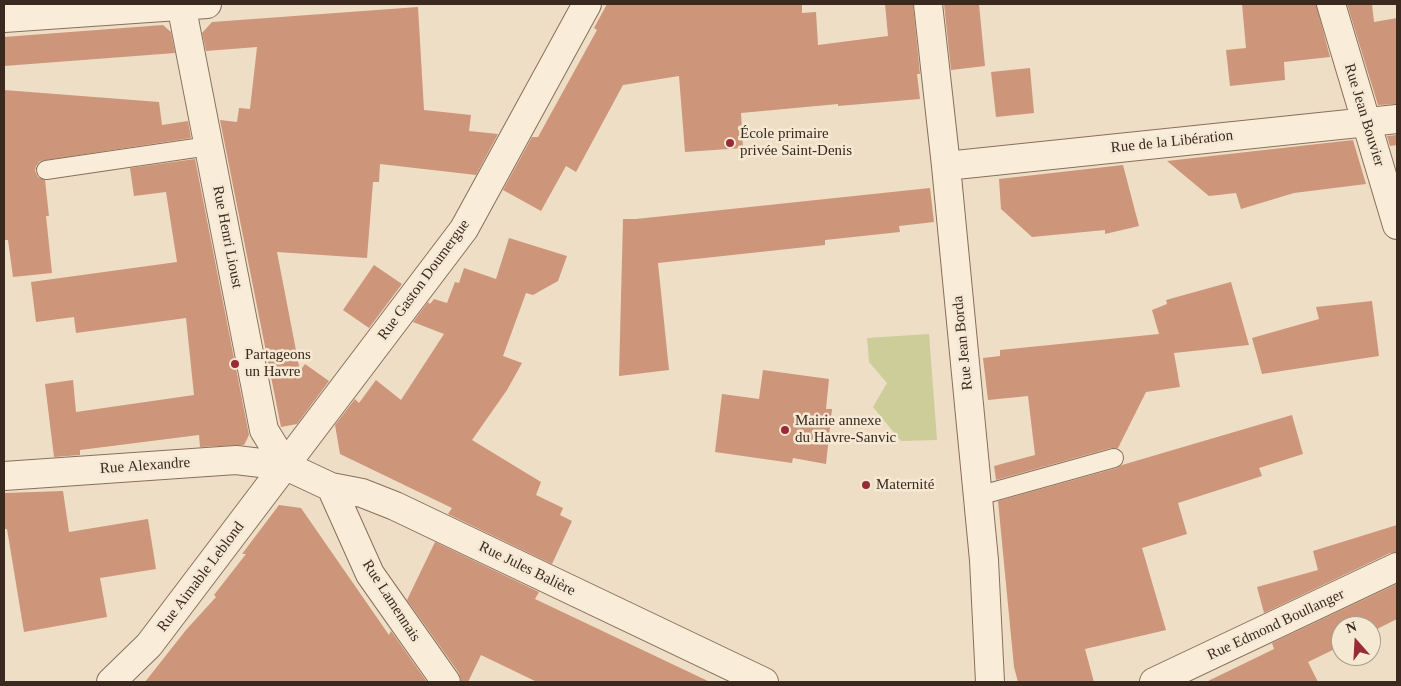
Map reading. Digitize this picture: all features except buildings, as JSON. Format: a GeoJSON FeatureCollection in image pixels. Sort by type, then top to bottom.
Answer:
{"type":"FeatureCollection","features":[{"type":"Feature","properties":{"kind":"street","name":"Rue Henri Lioust"},"geometry":{"type":"LineString","coordinates":[[190,4],[209,146],[264,430],[286,466]]}},
{"type":"Feature","properties":{"kind":"street"},"geometry":{"type":"LineString","coordinates":[[4,18],[190,4]]}},
{"type":"Feature","properties":{"kind":"street","name":"Rue Gaston Doumergue"},"geometry":{"type":"LineString","coordinates":[[286,466],[464,228],[587,4]]}},
{"type":"Feature","properties":{"kind":"street","name":"Rue Jean Borda"},"geometry":{"type":"LineString","coordinates":[[928,4],[946,166],[984,560],[990,682]]}},
{"type":"Feature","properties":{"kind":"street","name":"Rue Jean Bouvier"},"geometry":{"type":"LineString","coordinates":[[1331,4],[1397,225]]}},
{"type":"Feature","properties":{"kind":"street","name":"Rue de la Libération"},"geometry":{"type":"LineString","coordinates":[[946,166],[1397,119]]}},
{"type":"Feature","properties":{"kind":"street","name":"Rue Alexandre"},"geometry":{"type":"LineString","coordinates":[[4,476],[236,460],[286,466]]}},
{"type":"Feature","properties":{"kind":"street","name":"Rue Jules Balière"},"geometry":{"type":"LineString","coordinates":[[286,466],[330,488],[362,493],[395,506],[764,682]]}},
{"type":"Feature","properties":{"kind":"street","name":"Rue Aimable Leblond"},"geometry":{"type":"LineString","coordinates":[[111,682],[149,645],[286,466]]}},
{"type":"Feature","properties":{"kind":"street","name":"Rue Lamennais"},"geometry":{"type":"LineString","coordinates":[[330,488],[370,574],[446,682]]}},
{"type":"Feature","properties":{"kind":"street","name":"Rue Edmond Boullanger"},"geometry":{"type":"LineString","coordinates":[[1154,682],[1397,567]]}},
{"type":"Feature","properties":{"kind":"lane"},"geometry":{"type":"LineString","coordinates":[[46,170],[209,146]]}},
{"type":"Feature","properties":{"kind":"lane"},"geometry":{"type":"LineString","coordinates":[[978,496],[1114,458]]}},
{"type":"Feature","properties":{"kind":"green space"},"geometry":{"type":"Polygon","coordinates":[[[929,334],[937,440],[901,441],[873,407],[887,383],[869,362],[867,338],[929,334]]]}},
{"type":"Feature","properties":{"kind":"place","name":"École primaire privée Saint-Denis"},"geometry":{"type":"Point","coordinates":[730,143]}},
{"type":"Feature","properties":{"kind":"place","name":"Partageons un Havre"},"geometry":{"type":"Point","coordinates":[235,364]}},
{"type":"Feature","properties":{"kind":"place","name":"Mairie annexe du Havre-Sanvic"},"geometry":{"type":"Point","coordinates":[785,430]}},
{"type":"Feature","properties":{"kind":"place","name":"Maternité"},"geometry":{"type":"Point","coordinates":[866,485]}}]}
